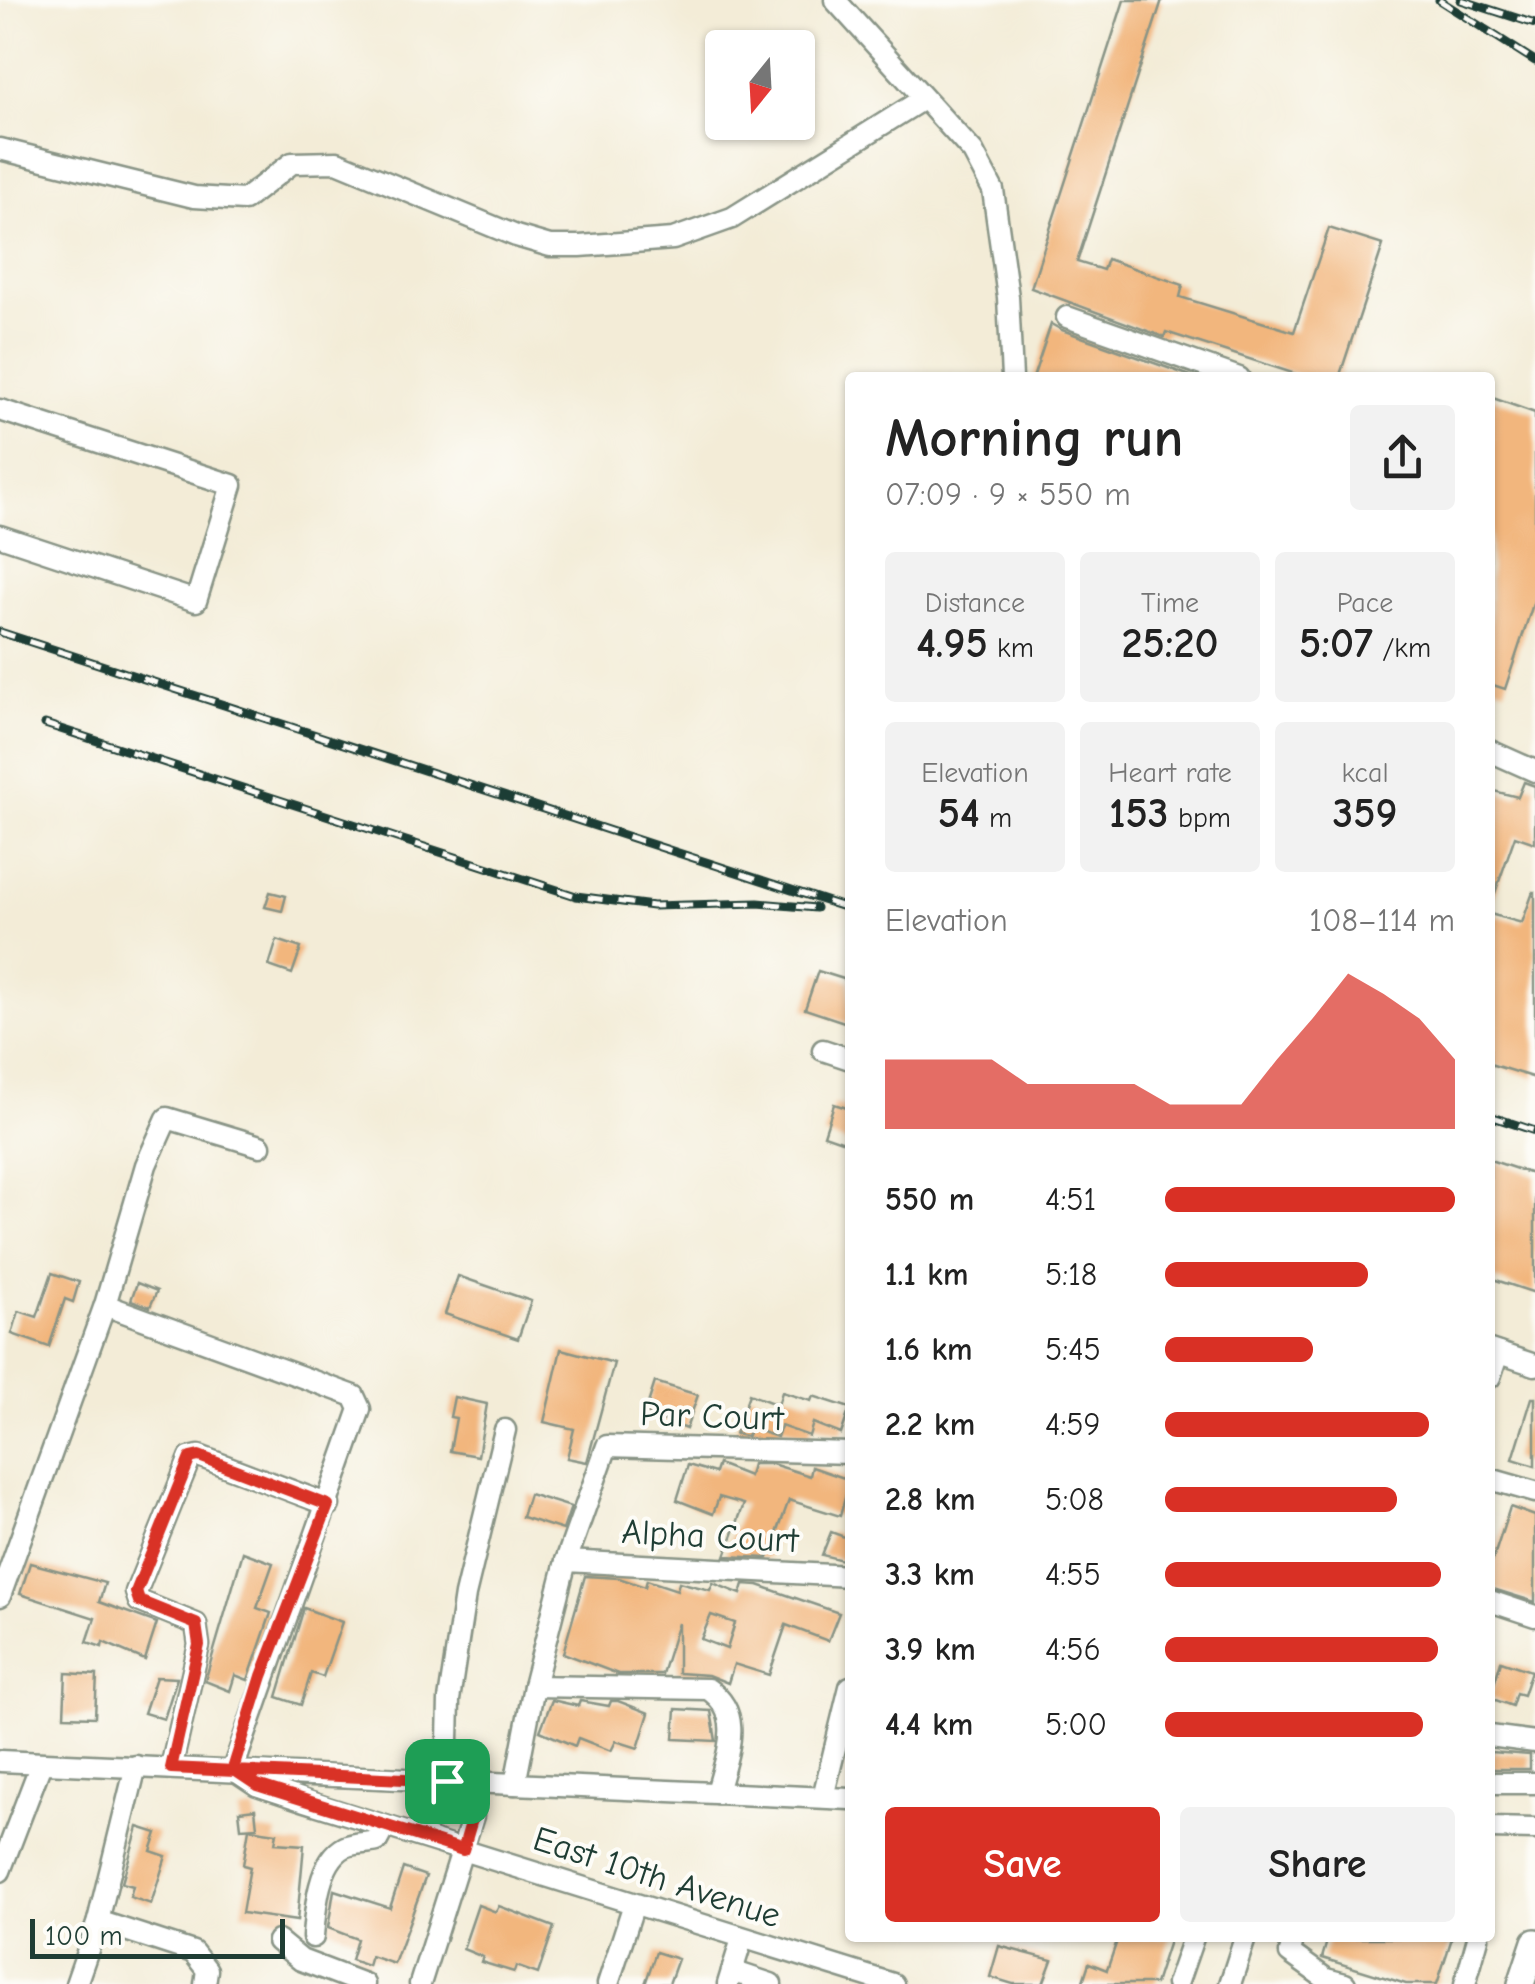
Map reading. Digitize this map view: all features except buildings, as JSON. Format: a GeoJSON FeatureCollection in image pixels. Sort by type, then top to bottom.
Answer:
{"type":"FeatureCollection","features":[{"type":"Feature","properties":{"kind":"main road"},"geometry":{"type":"LineString","coordinates":[[1521,1984],[1535,1942]]}},
{"type":"Feature","properties":{"kind":"street"},"geometry":{"type":"LineString","coordinates":[[835,0],[974,152],[993,190],[1008,297],[1012,372]]}},
{"type":"Feature","properties":{"kind":"street"},"geometry":{"type":"LineString","coordinates":[[0,149],[120,181],[211,198],[244,200],[292,164],[338,162],[516,236],[550,246],[580,246],[673,239],[732,218],[923,99]]}},
{"type":"Feature","properties":{"kind":"street"},"geometry":{"type":"LineString","coordinates":[[1066,316],[1222,372]]}},
{"type":"Feature","properties":{"kind":"street"},"geometry":{"type":"LineString","coordinates":[[0,410],[232,485],[196,602],[0,536]]}},
{"type":"Feature","properties":{"kind":"street"},"geometry":{"type":"LineString","coordinates":[[1495,753],[1535,771]]}},
{"type":"Feature","properties":{"kind":"street"},"geometry":{"type":"LineString","coordinates":[[823,1050],[845,1057]]}},
{"type":"Feature","properties":{"kind":"street"},"geometry":{"type":"LineString","coordinates":[[0,1596],[105,1305],[140,1186],[166,1118],[260,1146]]}},
{"type":"Feature","properties":{"kind":"street"},"geometry":{"type":"LineString","coordinates":[[105,1305],[354,1396],[360,1409],[328,1505],[262,1676],[233,1769]]}},
{"type":"Feature","properties":{"kind":"street"},"geometry":{"type":"LineString","coordinates":[[1495,1352],[1535,1364]]}},
{"type":"Feature","properties":{"kind":"street"},"geometry":{"type":"LineString","coordinates":[[447,1781],[449,1700],[465,1595],[505,1430]]}},
{"type":"Feature","properties":{"kind":"street","name":"Par Court"},"geometry":{"type":"LineString","coordinates":[[515,1784],[534,1686],[566,1562],[608,1446],[845,1453]]}},
{"type":"Feature","properties":{"kind":"street"},"geometry":{"type":"LineString","coordinates":[[171,1768],[199,1645],[196,1624],[139,1601],[136,1592],[190,1458],[199,1456],[328,1505]]}},
{"type":"Feature","properties":{"kind":"street"},"geometry":{"type":"LineString","coordinates":[[1495,1480],[1535,1492]]}},
{"type":"Feature","properties":{"kind":"street","name":"Alpha Court"},"geometry":{"type":"LineString","coordinates":[[566,1562],[845,1576]]}},
{"type":"Feature","properties":{"kind":"street"},"geometry":{"type":"LineString","coordinates":[[1495,1604],[1535,1616]]}},
{"type":"Feature","properties":{"kind":"street"},"geometry":{"type":"LineString","coordinates":[[534,1686],[708,1688],[722,1698],[731,1715],[732,1732],[717,1793]]}},
{"type":"Feature","properties":{"kind":"street"},"geometry":{"type":"LineString","coordinates":[[823,1798],[831,1750],[845,1704]]}},
{"type":"Feature","properties":{"kind":"street"},"geometry":{"type":"LineString","coordinates":[[1495,1737],[1535,1742]]}},
{"type":"Feature","properties":{"kind":"street"},"geometry":{"type":"LineString","coordinates":[[0,1762],[233,1769],[845,1799]]}},
{"type":"Feature","properties":{"kind":"street"},"geometry":{"type":"LineString","coordinates":[[0,1871],[41,1764]]}},
{"type":"Feature","properties":{"kind":"street"},"geometry":{"type":"LineString","coordinates":[[76,1984],[98,1921],[136,1766]]}},
{"type":"Feature","properties":{"kind":"street","name":"East 10th Avenue"},"geometry":{"type":"LineString","coordinates":[[233,1769],[257,1785],[893,1984]]}},
{"type":"Feature","properties":{"kind":"street"},"geometry":{"type":"LineString","coordinates":[[420,1984],[473,1816],[474,1783]]}},
{"type":"Feature","properties":{"kind":"street"},"geometry":{"type":"LineString","coordinates":[[1495,1784],[1535,1784]]}},
{"type":"Feature","properties":{"kind":"street"},"geometry":{"type":"LineString","coordinates":[[312,1936],[320,1890],[334,1857],[343,1848],[376,1841],[385,1826]]}},
{"type":"Feature","properties":{"kind":"street"},"geometry":{"type":"LineString","coordinates":[[1495,1828],[1535,1830]]}},
{"type":"Feature","properties":{"kind":"street"},"geometry":{"type":"LineString","coordinates":[[608,1984],[634,1904]]}},
{"type":"Feature","properties":{"kind":"street"},"geometry":{"type":"LineString","coordinates":[[98,1921],[192,1952],[206,1970],[205,1984]]}},
{"type":"Feature","properties":{"kind":"street"},"geometry":{"type":"LineString","coordinates":[[742,1939],[730,1978],[771,1984]]}},
{"type":"Feature","properties":{"kind":"street"},"geometry":{"type":"LineString","coordinates":[[278,1941],[301,1960],[364,1984]]}},
{"type":"Feature","properties":{"kind":"street"},"geometry":{"type":"LineString","coordinates":[[1178,1984],[1192,1942]]}},
{"type":"Feature","properties":{"kind":"street"},"geometry":{"type":"LineString","coordinates":[[1230,1984],[1244,1942]]}},
{"type":"Feature","properties":{"kind":"street"},"geometry":{"type":"LineString","coordinates":[[1291,1942],[1290,1952],[1332,1982]]}},
{"type":"Feature","properties":{"kind":"street"},"geometry":{"type":"LineString","coordinates":[[1465,1984],[1477,1942]]}},
{"type":"Feature","properties":{"kind":"railway"},"geometry":{"type":"LineString","coordinates":[[1439,0],[1535,61]]}},
{"type":"Feature","properties":{"kind":"railway"},"geometry":{"type":"LineString","coordinates":[[1461,0],[1535,24]]}},
{"type":"Feature","properties":{"kind":"railway"},"geometry":{"type":"LineString","coordinates":[[0,632],[845,907]]}},
{"type":"Feature","properties":{"kind":"railway"},"geometry":{"type":"LineString","coordinates":[[45,724],[576,896],[653,906],[758,903],[816,908]]}},
{"type":"Feature","properties":{"kind":"railway"},"geometry":{"type":"LineString","coordinates":[[1495,1118],[1535,1131]]}},
{"type":"Feature","properties":{"kind":"route"},"geometry":{"type":"LineString","coordinates":[[447,1781],[233,1769],[171,1768],[199,1645],[196,1624],[139,1601],[136,1592],[190,1458],[199,1456],[328,1505],[262,1676],[233,1769],[257,1785],[463,1850],[473,1816],[474,1783],[447,1781]]}}]}
